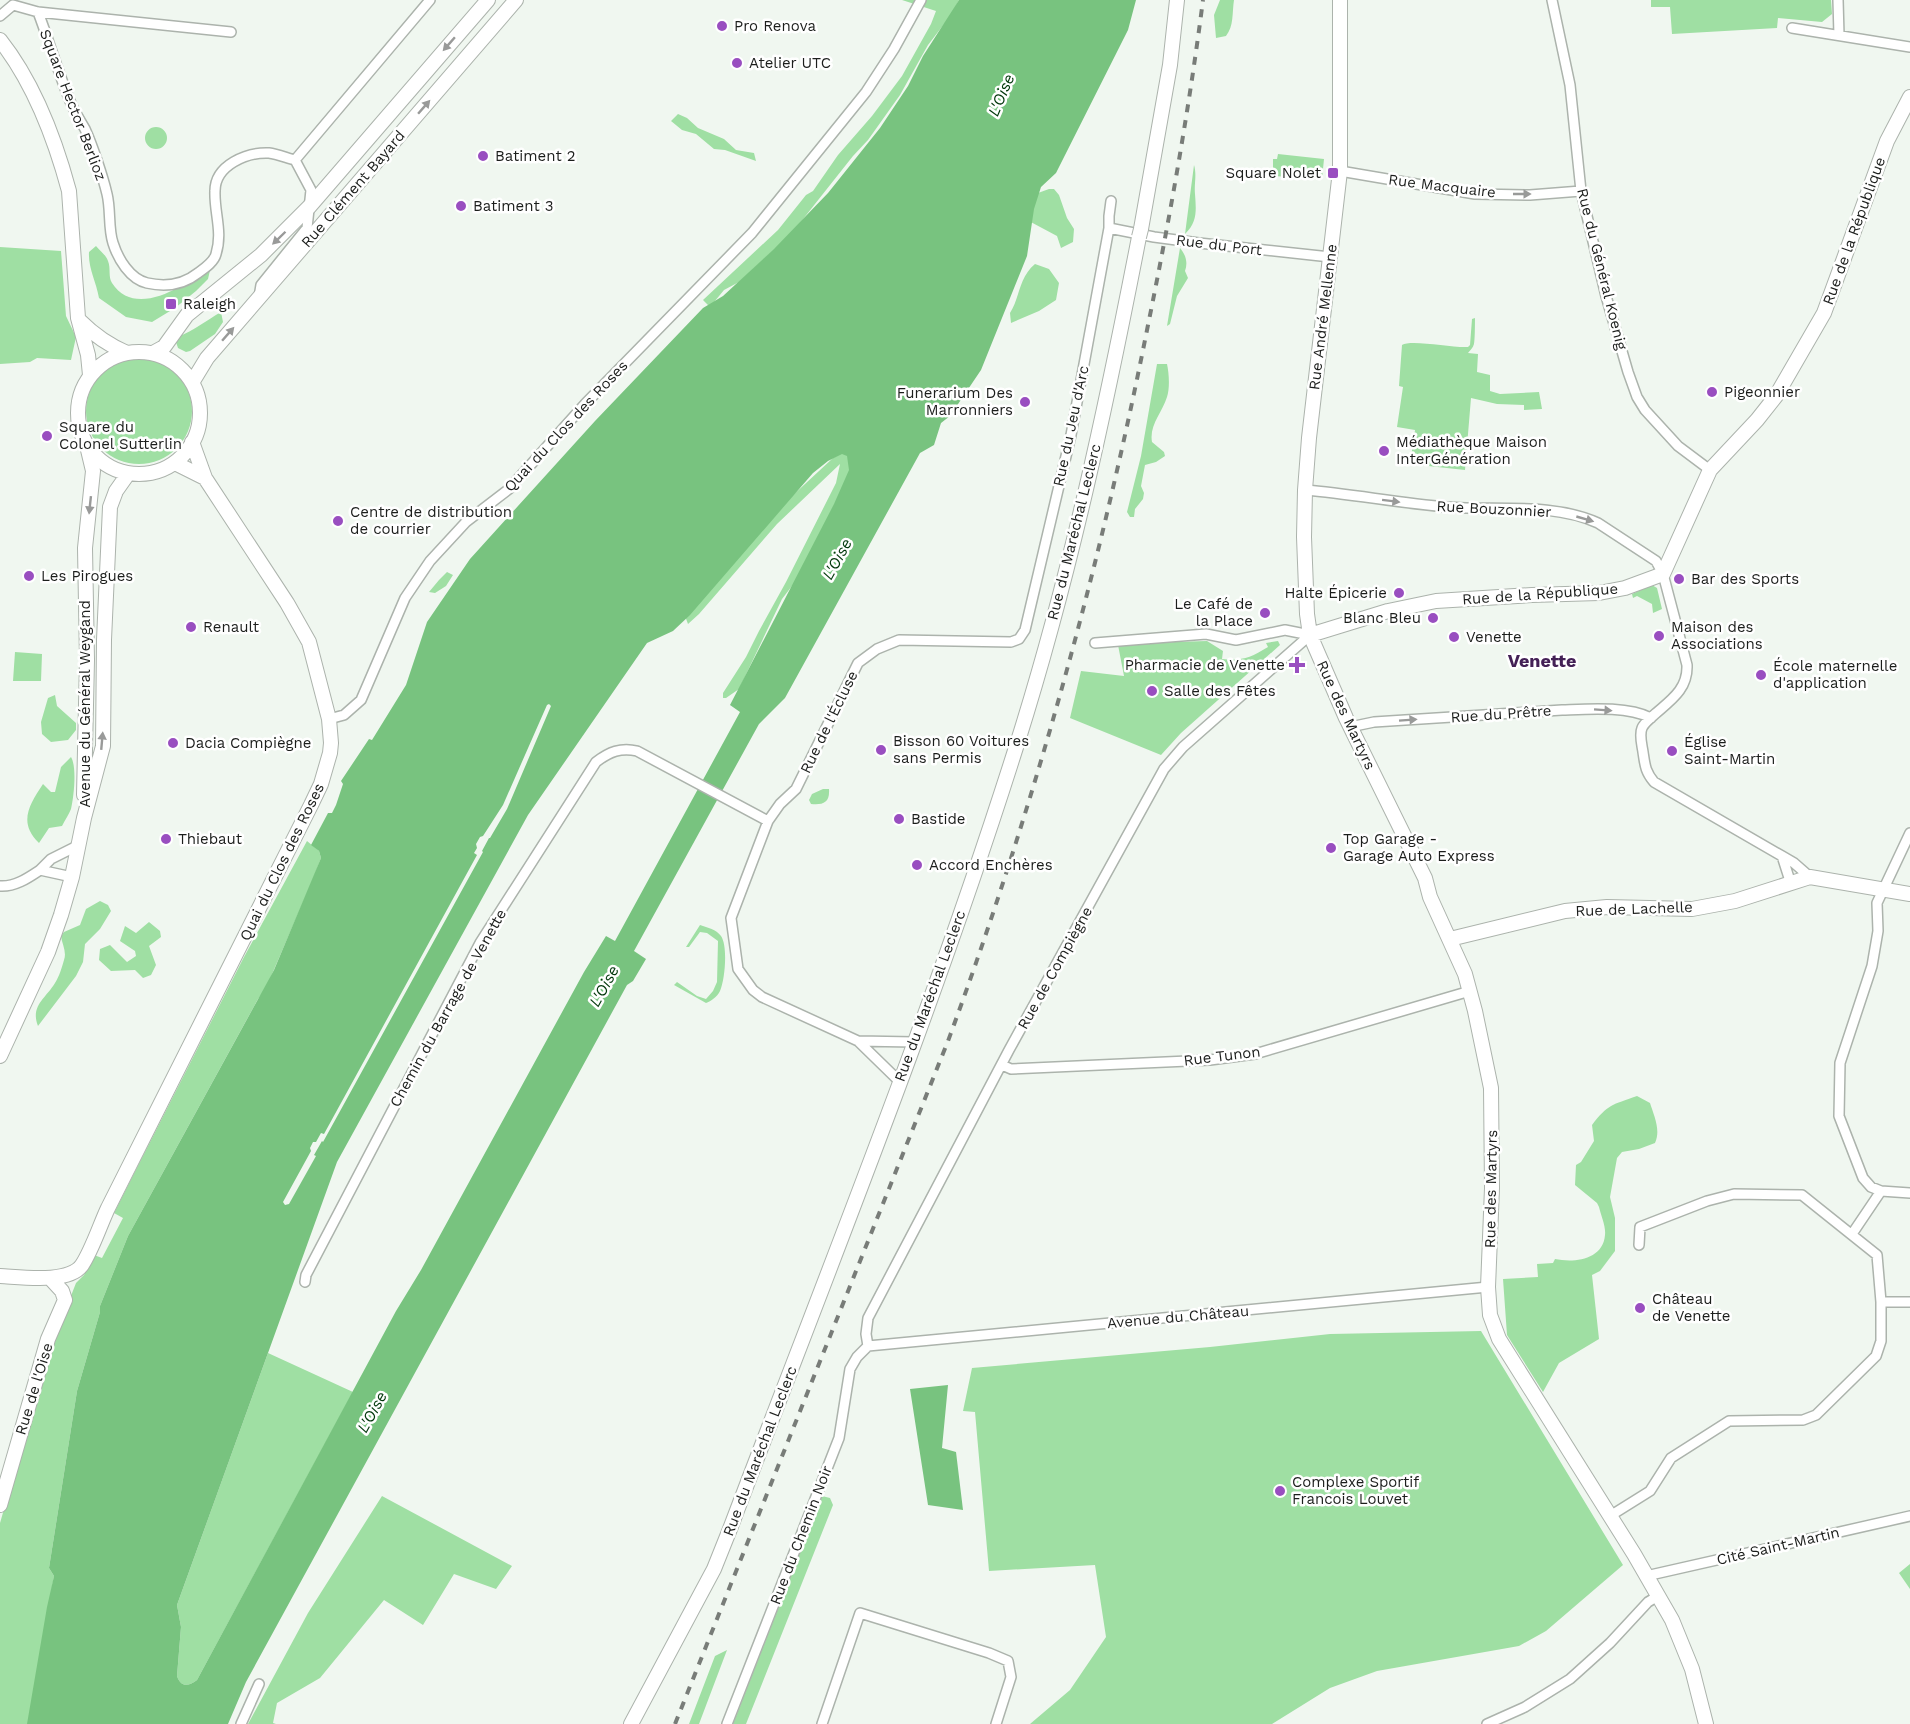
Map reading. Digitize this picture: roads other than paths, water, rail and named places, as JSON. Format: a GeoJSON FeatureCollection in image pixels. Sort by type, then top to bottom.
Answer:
{"type":"FeatureCollection","features":[{"type":"Feature","properties":{"kind":"street"},"geometry":{"type":"LineString","coordinates":[[258,298],[261,285],[307,228],[311,190],[295,160],[430,0]]}},
{"type":"Feature","properties":{"kind":"street","name":"Rue Clément Bayard"},"geometry":{"type":"LineString","coordinates":[[153,353],[164,347],[187,315],[261,255],[310,206],[488,0]]}},
{"type":"Feature","properties":{"kind":"street","name":"Rue Clément Bayard"},"geometry":{"type":"LineString","coordinates":[[193,381],[207,358],[516,0]]}},
{"type":"Feature","properties":{"kind":"street","name":"Quai du Clos des Roses"},"geometry":{"type":"LineString","coordinates":[[65,1300],[108,1208],[321,784],[330,753],[329,719],[344,715],[361,700],[405,598],[430,561],[466,522],[509,489],[585,404],[752,233],[866,92],[894,49],[921,0]]}},
{"type":"Feature","properties":{"kind":"street","name":"Rue du Maréchal Leclerc"},"geometry":{"type":"LineString","coordinates":[[631,1724],[714,1569],[914,1042],[985,843],[1019,737],[1082,509],[1099,434],[1140,233],[1170,65],[1177,0]]}},
{"type":"Feature","properties":{"kind":"street","name":"Rue André Mellenne"},"geometry":{"type":"LineString","coordinates":[[1310,635],[1305,567],[1305,490],[1340,171],[1340,0]]}},
{"type":"Feature","properties":{"kind":"street","name":"Rue du Général Koenig"},"geometry":{"type":"LineString","coordinates":[[1552,0],[1570,85],[1581,190],[1606,296],[1628,372],[1637,397],[1645,410],[1678,446],[1710,470]]}},
{"type":"Feature","properties":{"kind":"street"},"geometry":{"type":"LineString","coordinates":[[1838,0],[1839,35]]}},
{"type":"Feature","properties":{"kind":"street"},"geometry":{"type":"LineString","coordinates":[[0,16],[14,2],[38,12],[231,32]]}},
{"type":"Feature","properties":{"kind":"street","name":"Square Hector Berlioz"},"geometry":{"type":"LineString","coordinates":[[38,12],[70,103],[86,131],[107,194],[112,242],[123,265],[140,281],[157,285],[175,285],[193,278],[208,266],[216,255],[220,230],[214,187],[221,173],[231,164],[243,157],[270,153],[295,160]]}},
{"type":"Feature","properties":{"kind":"street"},"geometry":{"type":"LineString","coordinates":[[1792,28],[1910,47]]}},
{"type":"Feature","properties":{"kind":"street"},"geometry":{"type":"LineString","coordinates":[[0,40],[12,55],[28,84],[64,171],[69,191],[78,318],[88,355],[90,375]]}},
{"type":"Feature","properties":{"kind":"street","name":"Rue de la République"},"geometry":{"type":"LineString","coordinates":[[1310,635],[1388,611],[1436,601],[1599,592],[1625,588],[1663,574],[1710,470],[1776,396],[1824,313],[1887,141],[1910,97]]}},
{"type":"Feature","properties":{"kind":"street","name":"Rue Macquaire"},"geometry":{"type":"LineString","coordinates":[[1340,171],[1475,194],[1530,195],[1581,190]]}},
{"type":"Feature","properties":{"kind":"street","name":"Rue du Jeu d'Arc"},"geometry":{"type":"LineString","coordinates":[[1011,642],[1019,639],[1025,630],[1071,435],[1109,228],[1111,201]]}},
{"type":"Feature","properties":{"kind":"street","name":"Rue du Port"},"geometry":{"type":"LineString","coordinates":[[1109,228],[1199,243],[1330,257]]}},
{"type":"Feature","properties":{"kind":"street"},"geometry":{"type":"LineString","coordinates":[[78,318],[92,333],[107,344],[128,353]]}},
{"type":"Feature","properties":{"kind":"street"},"geometry":{"type":"LineString","coordinates":[[128,353],[153,353],[168,359],[193,381],[199,407],[198,425],[192,442],[175,463],[145,474],[128,474],[112,469],[98,460],[87,447],[78,422],[78,405],[82,389],[90,375],[107,361],[128,353]]}},
{"type":"Feature","properties":{"kind":"street"},"geometry":{"type":"LineString","coordinates":[[192,442],[205,478],[287,603],[309,642],[329,719]]}},
{"type":"Feature","properties":{"kind":"street","name":"Avenue du Général Weygand"},"geometry":{"type":"LineString","coordinates":[[84,818],[87,660],[85,548],[93,471],[87,447]]}},
{"type":"Feature","properties":{"kind":"street"},"geometry":{"type":"LineString","coordinates":[[175,463],[205,478]]}},
{"type":"Feature","properties":{"kind":"street","name":"Avenue du Général Weygand"},"geometry":{"type":"LineString","coordinates":[[0,1056],[48,952],[72,877],[84,818],[103,746],[104,640],[110,507],[116,491],[128,474]]}},
{"type":"Feature","properties":{"kind":"street","name":"Rue Bouzonnier"},"geometry":{"type":"LineString","coordinates":[[1305,490],[1449,507],[1531,508],[1588,519],[1656,561],[1663,574]]}},
{"type":"Feature","properties":{"kind":"street"},"geometry":{"type":"LineString","coordinates":[[1663,574],[1687,665],[1687,673],[1684,685],[1678,694],[1642,728],[1646,771],[1654,782],[1794,863],[1813,877],[1910,894]]}},
{"type":"Feature","properties":{"kind":"street"},"geometry":{"type":"LineString","coordinates":[[1095,643],[1206,634],[1236,640],[1285,630],[1310,635]]}},
{"type":"Feature","properties":{"kind":"street","name":"Rue des Martyrs"},"geometry":{"type":"LineString","coordinates":[[1310,635],[1350,727],[1425,878],[1430,897],[1465,974],[1470,991],[1491,1088],[1492,1188],[1488,1287],[1490,1315],[1499,1339],[1672,1620],[1692,1669],[1706,1724]]}},
{"type":"Feature","properties":{"kind":"street","name":"Rue de Compiègne"},"geometry":{"type":"LineString","coordinates":[[868,1346],[866,1334],[868,1318],[1002,1065],[1164,769],[1183,747],[1310,635]]}},
{"type":"Feature","properties":{"kind":"street","name":"Rue de l'Écluse"},"geometry":{"type":"LineString","coordinates":[[914,1042],[858,1041],[762,997],[753,990],[738,969],[731,918],[768,821],[780,804],[796,789],[858,663],[877,649],[899,640],[1011,642]]}},
{"type":"Feature","properties":{"kind":"street","name":"Rue du Prêtre"},"geometry":{"type":"LineString","coordinates":[[1350,727],[1374,722],[1571,709],[1640,712],[1651,718]]}},
{"type":"Feature","properties":{"kind":"street","name":"Chemin du Barrage de Venette"},"geometry":{"type":"LineString","coordinates":[[305,1282],[306,1275],[480,943],[596,762],[615,751],[629,749],[647,755],[768,821]]}},
{"type":"Feature","properties":{"kind":"street"},"geometry":{"type":"LineString","coordinates":[[1910,833],[1877,903],[1878,931],[1872,966],[1840,1063],[1839,1116],[1863,1178],[1871,1187],[1881,1191],[1910,1193]]}},
{"type":"Feature","properties":{"kind":"street"},"geometry":{"type":"LineString","coordinates":[[0,886],[17,884],[40,870],[51,859],[79,845]]}},
{"type":"Feature","properties":{"kind":"street"},"geometry":{"type":"LineString","coordinates":[[1782,856],[1791,884]]}},
{"type":"Feature","properties":{"kind":"street"},"geometry":{"type":"LineString","coordinates":[[40,870],[72,877]]}},
{"type":"Feature","properties":{"kind":"street","name":"Rue de Lachelle"},"geometry":{"type":"LineString","coordinates":[[1450,939],[1565,911],[1607,907],[1692,909],[1735,901],[1813,877]]}},
{"type":"Feature","properties":{"kind":"street","name":"Rue Tunon"},"geometry":{"type":"LineString","coordinates":[[1002,1065],[1011,1069],[1210,1060],[1255,1054],[1470,991]]}},
{"type":"Feature","properties":{"kind":"street"},"geometry":{"type":"LineString","coordinates":[[858,1041],[899,1081]]}},
{"type":"Feature","properties":{"kind":"street"},"geometry":{"type":"LineString","coordinates":[[876,1058],[882,1042]]}},
{"type":"Feature","properties":{"kind":"street"},"geometry":{"type":"LineString","coordinates":[[1852,1234],[1881,1191]]}},
{"type":"Feature","properties":{"kind":"street"},"geometry":{"type":"LineString","coordinates":[[1610,1516],[1650,1491],[1671,1458],[1728,1421],[1803,1420],[1816,1415],[1876,1356],[1881,1341],[1881,1302],[1877,1255],[1802,1195],[1734,1194],[1707,1201],[1640,1227],[1640,1245]]}},
{"type":"Feature","properties":{"kind":"street"},"geometry":{"type":"LineString","coordinates":[[0,1276],[50,1278],[69,1275],[81,1266]]}},
{"type":"Feature","properties":{"kind":"street"},"geometry":{"type":"LineString","coordinates":[[50,1278],[62,1291],[65,1300]]}},
{"type":"Feature","properties":{"kind":"street","name":"Avenue du Château"},"geometry":{"type":"LineString","coordinates":[[868,1346],[1488,1287]]}},
{"type":"Feature","properties":{"kind":"street","name":"Rue de l'Oise"},"geometry":{"type":"LineString","coordinates":[[0,1505],[48,1339],[65,1300]]}},
{"type":"Feature","properties":{"kind":"street"},"geometry":{"type":"LineString","coordinates":[[1881,1302],[1910,1302]]}},
{"type":"Feature","properties":{"kind":"street","name":"Rue du Chemin Noir"},"geometry":{"type":"LineString","coordinates":[[727,1724],[839,1438],[850,1369],[857,1357],[868,1346]]}},
{"type":"Feature","properties":{"kind":"street","name":"Cité Saint-Martin"},"geometry":{"type":"LineString","coordinates":[[1646,1576],[1910,1516]]}},
{"type":"Feature","properties":{"kind":"street"},"geometry":{"type":"LineString","coordinates":[[1487,1724],[1525,1707],[1569,1679],[1610,1643],[1648,1602],[1658,1596]]}},
{"type":"Feature","properties":{"kind":"street"},"geometry":{"type":"LineString","coordinates":[[822,1724],[860,1613],[1008,1661],[1011,1677],[996,1724]]}},
{"type":"Feature","properties":{"kind":"street"},"geometry":{"type":"LineString","coordinates":[[241,1724],[259,1684]]}},
{"type":"Feature","properties":{"kind":"water","name":"L'Oise"},"geometry":{"type":"Polygon","coordinates":[[[959,0],[1136,0],[1128,30],[1056,173],[1041,187],[1034,209],[1027,256],[981,370],[950,416],[941,423],[934,445],[920,453],[785,698],[759,724],[634,951],[646,959],[633,981],[627,985],[246,1682],[228,1724],[27,1724],[54,1576],[49,1568],[77,1391],[100,1306],[128,1236],[274,970],[321,858],[319,851],[311,845],[328,813],[332,813],[336,805],[343,784],[341,781],[369,739],[372,740],[406,685],[427,622],[470,559],[595,421],[703,308],[723,296],[774,249],[828,193],[880,128],[908,86],[923,56],[959,0]],[[842,454],[828,461],[813,473],[690,615],[673,631],[647,643],[528,815],[337,1162],[177,1605],[181,1627],[177,1676],[181,1683],[188,1685],[197,1680],[396,1311],[421,1270],[584,972],[606,936],[615,941],[740,712],[730,705],[834,504],[849,470],[847,456],[842,454]],[[549,704],[503,805],[476,844],[477,848],[474,853],[477,855],[324,1134],[321,1133],[316,1142],[313,1142],[311,1151],[283,1202],[285,1205],[289,1204],[316,1156],[314,1155],[507,809],[551,706],[549,704]]]}},
{"type":"Feature","properties":{"kind":"water"},"geometry":{"type":"Polygon","coordinates":[[[948,1385],[942,1448],[956,1452],[963,1510],[928,1505],[910,1389],[948,1385]]]}},
{"type":"Feature","properties":{"kind":"railway"},"geometry":{"type":"LineString","coordinates":[[675,1724],[948,1041],[1009,865],[1062,687],[1109,507],[1156,284],[1192,82],[1203,0]]}},
{"type":"Feature","properties":{"kind":"place","name":"Pro Renova"},"geometry":{"type":"Point","coordinates":[722,26]}},
{"type":"Feature","properties":{"kind":"place","name":"Atelier UTC"},"geometry":{"type":"Point","coordinates":[737,63]}},
{"type":"Feature","properties":{"kind":"place","name":"Batiment 2"},"geometry":{"type":"Point","coordinates":[483,156]}},
{"type":"Feature","properties":{"kind":"place","name":"Square Nolet"},"geometry":{"type":"Point","coordinates":[1333,173]}},
{"type":"Feature","properties":{"kind":"place","name":"Batiment 3"},"geometry":{"type":"Point","coordinates":[461,206]}},
{"type":"Feature","properties":{"kind":"place","name":"Raleigh"},"geometry":{"type":"Point","coordinates":[171,304]}},
{"type":"Feature","properties":{"kind":"place","name":"Pigeonnier"},"geometry":{"type":"Point","coordinates":[1712,392]}},
{"type":"Feature","properties":{"kind":"place","name":"Funerarium Des Marronniers"},"geometry":{"type":"Point","coordinates":[1025,402]}},
{"type":"Feature","properties":{"kind":"place","name":"Square du Colonel Sutterlin"},"geometry":{"type":"Point","coordinates":[47,436]}},
{"type":"Feature","properties":{"kind":"place","name":"Médiathèque Maison InterGénération"},"geometry":{"type":"Point","coordinates":[1384,451]}},
{"type":"Feature","properties":{"kind":"place","name":"Centre de distribution de courrier"},"geometry":{"type":"Point","coordinates":[338,521]}},
{"type":"Feature","properties":{"kind":"place","name":"Les Pirogues"},"geometry":{"type":"Point","coordinates":[29,576]}},
{"type":"Feature","properties":{"kind":"place","name":"Bar des Sports"},"geometry":{"type":"Point","coordinates":[1679,579]}},
{"type":"Feature","properties":{"kind":"place","name":"Halte Épicerie"},"geometry":{"type":"Point","coordinates":[1399,593]}},
{"type":"Feature","properties":{"kind":"place","name":"Le Café de la Place"},"geometry":{"type":"Point","coordinates":[1265,613]}},
{"type":"Feature","properties":{"kind":"place","name":"Blanc Bleu"},"geometry":{"type":"Point","coordinates":[1433,618]}},
{"type":"Feature","properties":{"kind":"place","name":"Renault"},"geometry":{"type":"Point","coordinates":[191,627]}},
{"type":"Feature","properties":{"kind":"place","name":"Maison des Associations"},"geometry":{"type":"Point","coordinates":[1659,636]}},
{"type":"Feature","properties":{"kind":"place","name":"Venette"},"geometry":{"type":"Point","coordinates":[1454,637]}},
{"type":"Feature","properties":{"kind":"place","name":"Pharmacie de Venette"},"geometry":{"type":"Point","coordinates":[1297,665]}},
{"type":"Feature","properties":{"kind":"place","name":"École maternelle d'application"},"geometry":{"type":"Point","coordinates":[1761,675]}},
{"type":"Feature","properties":{"kind":"place","name":"Salle des Fêtes"},"geometry":{"type":"Point","coordinates":[1152,691]}},
{"type":"Feature","properties":{"kind":"place","name":"Dacia Compiègne"},"geometry":{"type":"Point","coordinates":[173,743]}},
{"type":"Feature","properties":{"kind":"place","name":"Bisson 60 Voitures sans Permis"},"geometry":{"type":"Point","coordinates":[881,750]}},
{"type":"Feature","properties":{"kind":"place","name":"Église Saint-Martin"},"geometry":{"type":"Point","coordinates":[1672,751]}},
{"type":"Feature","properties":{"kind":"place","name":"Bastide"},"geometry":{"type":"Point","coordinates":[899,819]}},
{"type":"Feature","properties":{"kind":"place","name":"Thiebaut"},"geometry":{"type":"Point","coordinates":[166,839]}},
{"type":"Feature","properties":{"kind":"place","name":"Top Garage - Garage Auto Express"},"geometry":{"type":"Point","coordinates":[1331,848]}},
{"type":"Feature","properties":{"kind":"place","name":"Accord Enchères"},"geometry":{"type":"Point","coordinates":[917,865]}},
{"type":"Feature","properties":{"kind":"place","name":"Château de Venette"},"geometry":{"type":"Point","coordinates":[1640,1308]}},
{"type":"Feature","properties":{"kind":"place","name":"Complexe Sportif Francois Louvet"},"geometry":{"type":"Point","coordinates":[1280,1491]}},
{"type":"Feature","properties":{"kind":"district","name":"Venette"},"geometry":{"type":"Point","coordinates":[1542,660]}}]}
